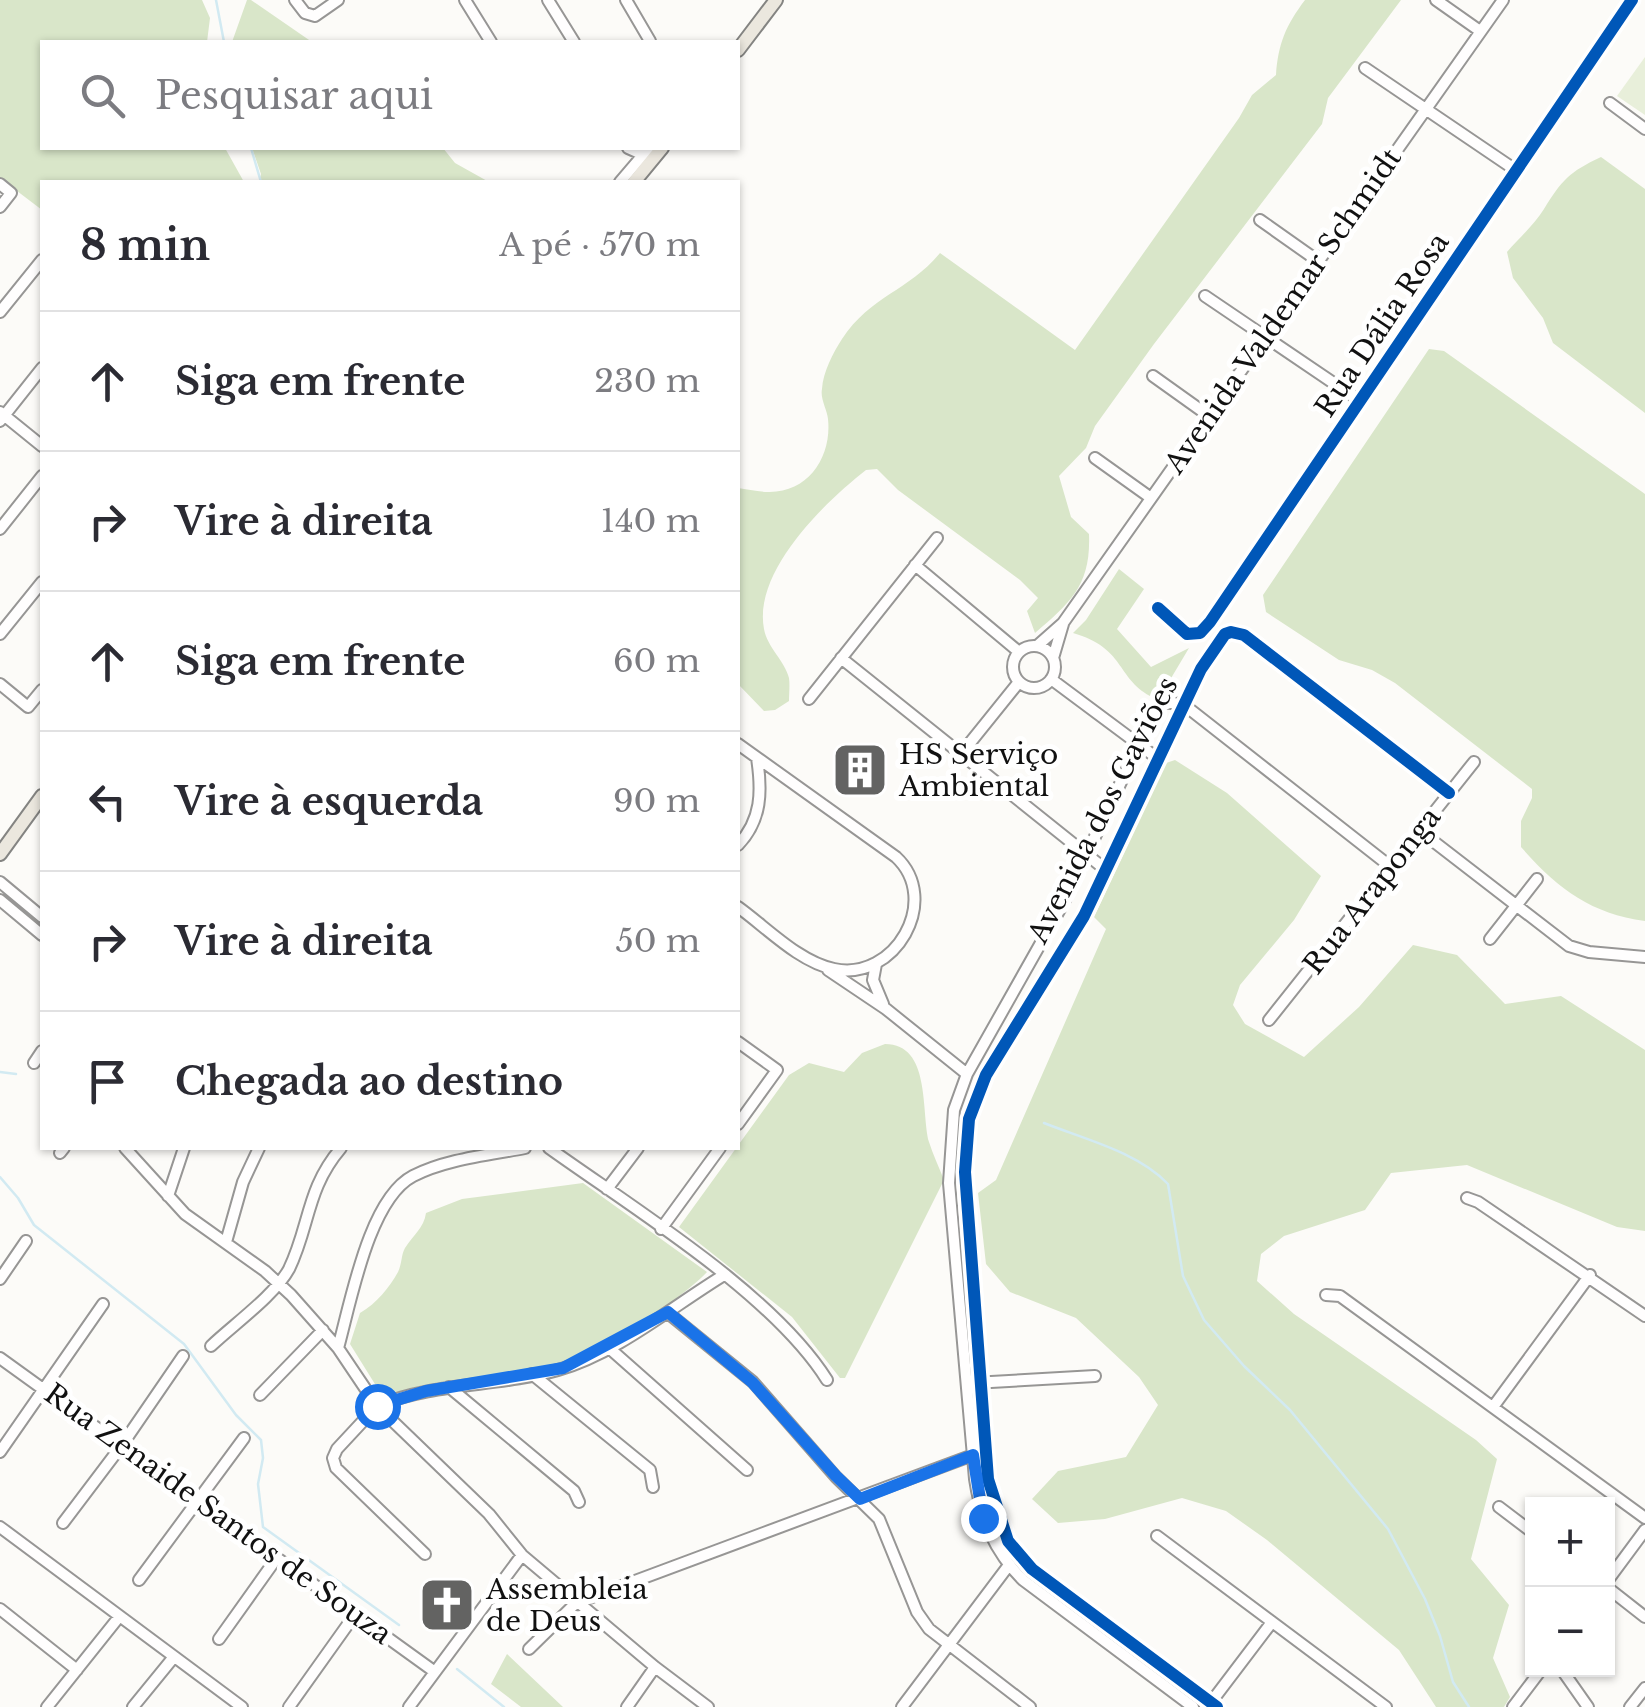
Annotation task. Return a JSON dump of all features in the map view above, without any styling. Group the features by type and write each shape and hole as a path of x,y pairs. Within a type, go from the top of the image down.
{"main road":[{"path":"740,47 776,0"},
{"path":"636,180 660,150"},
{"path":"0,854 40,799"}],"street":[{"path":"296,0 310,16 320,14 338,0"},
{"path":"465,0 489,40"},
{"path":"548,0 573,40"},
{"path":"626,0 648,40"},
{"path":"1436,0 1480,31"},
{"name":"Avenida Valdemar Schmidt","path":"1063,623 1502,0"},
{"name":"Rua Dália Rosa","path":"1158,608 1187,634 1200,633 1206,627 1632,0"},
{"path":"1366,68 1517,171"},
{"path":"1610,104 1645,128"},
{"path":"622,180 646,150"},
{"path":"0,184 11,193 0,207"},
{"path":"1260,220 1318,261"},
{"path":"0,312 40,262"},
{"path":"1205,296 1360,402"},
{"path":"40,370 1,416 40,445"},
{"path":"1153,376 1210,416"},
{"path":"1094,458 1152,498"},
{"path":"0,528 40,478"},
{"path":"809,699 937,538"},
{"path":"916,565 1019,652"},
{"path":"0,634 40,584"},
{"path":"1019,652 1038,646 1063,623"},
{"path":"1019,652 1013,671 1019,682 1040,688 1051,679 1063,623"},
{"name":"Avenida dos Gaviões","path":"973,1383 965,1180 966,1133 979,1089 1084,916 1182,704 1225,634 1244,635 1449,794"},
{"path":"1038,646 1053,658"},
{"path":"841,658 1106,870"},
{"path":"1051,679 1158,758"},
{"path":"961,754 1019,682"},
{"path":"0,684 28,707 40,692"},
{"name":"Avenida dos Gaviões","path":"973,1383 949,1183 950,1132 967,1074 1064,902 1160,702 1182,704"},
{"path":"1182,704 1391,867"},
{"path":"740,745 883,846 909,872 914,894 912,918 901,942 876,964 854,970 820,965"},
{"path":"740,843 757,815 757,758"},
{"name":"Rua Araponga","path":"1269,1020 1474,762"},
{"path":"1420,831 1560,940 1578,950 1645,956"},
{"path":"1490,939 1537,879"},
{"path":"0,882 40,915"},
{"path":"0,900 40,933"},
{"path":"740,907 886,1009 967,1074"},
{"path":"876,964 874,980 886,1009"},
{"path":"1015,988 1024,987 1031,999"},
{"path":"740,1043 777,1070 740,1121"},
{"path":"34,1063 40,1054"},
{"path":"950,1132 957,1136 966,1133"},
{"path":"126,1150 185,1214 279,1282 338,1348 377,1406 497,1525 522,1556 708,1707"},
{"path":"168,1196 183,1150"},
{"path":"226,1242 257,1150"},
{"path":"212,1346 289,1268 314,1190 339,1150"},
{"path":"338,1348 376,1220 395,1190 410,1177 437,1167 516,1150"},
{"path":"554,1150 724,1275 808,1350 827,1380"},
{"path":"607,1190 637,1150"},
{"path":"661,1228 719,1150"},
{"path":"1467,1198 1645,1316"},
{"path":"0,1279 26,1240"},
{"path":"425,1554 336,1468 333,1458 338,1449 377,1406 406,1395 563,1368 608,1347 724,1275"},
{"path":"1492,1407 1590,1276"},
{"path":"1326,1295 1340,1296 1645,1518"},
{"path":"0,1452 103,1304"},
{"path":"668,1312 752,1382 879,1519 922,1621 1030,1707"},
{"path":"260,1394 323,1330"},
{"path":"608,1347 747,1470"},
{"path":"63,1522 184,1356"},
{"name":"Rua Zenaide Santos de Souza","path":"0,1358 435,1672"},
{"path":"532,1374 650,1470 653,1486"},
{"path":"973,1383 1094,1376"},
{"path":"973,1383 973,1455 983,1518 996,1546 1023,1580 1194,1707"},
{"path":"973,1383 988,1479 1002,1529 1014,1552 1212,1705 1272,1622"},
{"path":"449,1387 574,1491 578,1502"},
{"path":"140,1580 244,1438"},
{"path":"529,1649 576,1603 973,1455"},
{"path":"1499,1507 1525,1527"},
{"path":"0,1527 173,1658 224,1702 242,1707"},
{"path":"1615,1571 1645,1530"},
{"path":"1157,1536 1386,1707"},
{"path":"409,1707 522,1556"},
{"path":"218,1639 276,1559"},
{"path":"902,1707 1009,1565"},
{"path":"1615,1593 1645,1616"},
{"path":"0,1609 77,1670"},
{"path":"289,1707 356,1613"},
{"path":"47,1707 120,1617"},
{"path":"134,1707 173,1658"},
{"path":"627,1707 655,1667"},
{"path":"1513,1707 1536,1677"},
{"path":"1567,1677 1588,1707"},
{"path":"1630,1707 1645,1688"}],"green space":[{"path":"0,0 202,0 210,18 207,40 40,40 40,150 226,150 243,180 40,180 40,208 0,178"},
{"path":"247,0 251,0 309,40 233,40"},
{"path":"1305,0 1401,0 1328,98 1322,124 1154,344 1095,426 1086,448 1059,476 1071,517 1089,534 1082,580 1068,602 1035,633 1027,611 1038,598 1020,580 898,490 877,469 866,470 813,519 770,584 764,629 787,672 789,701 775,710 764,711 740,686 740,488 783,491 815,470 828,433 823,383 829,363 853,324 940,253 1075,350 1252,95 1276,75 1284,35"},
{"path":"1645,57 1645,115 1617,96"},
{"path":"253,150 445,150 455,163 485,180 260,180"},
{"path":"1601,157 1645,189 1645,413 1553,343 1543,318 1513,278 1507,252 1567,178"},
{"path":"1429,349 1444,351 1645,494 1645,921 1608,912 1576,897 1521,847 1521,821 1532,789 1395,683 1372,670 1339,660 1266,612 1263,595"},
{"path":"1119,569 1144,589 1117,629 1151,667 1189,648 1164,690 1150,696 1102,646 1073,633"},
{"path":"1175,760 1227,793 1321,876 1294,920 1240,985 1233,1005 1245,1024 1304,1057 1359,1007 1413,945 1457,955 1505,1004 1561,996 1645,1050 1645,1231 1617,1227 1467,1165 1391,1173 1365,1210 1284,1236 1261,1254 1257,1281 1294,1314 1476,1440 1497,1459 1471,1559 1509,1605 1493,1658 1510,1697 1504,1707 1436,1707 1399,1650 1267,1540 1226,1511 1182,1498 1105,1519 1058,1523 1032,1499 1058,1471 1126,1457 1158,1405 1139,1377 1076,1318 1010,1292 986,1264 978,1193 996,1180 1106,929 1094,917 1166,763"},
{"path":"885,1044 900,1047 910,1055 921,1081 929,1142 944,1180 845,1378 840,1378 792,1317 679,1227 735,1150 740,1150 740,1143 789,1075 809,1063 844,1072 862,1053"},
{"path":"583,1183 707,1272 633,1328 589,1352 550,1366 424,1385 383,1397 350,1344 360,1313 391,1284 405,1248 426,1213 462,1199"},
{"path":"507,1654 563,1707 521,1707 491,1684"}],"waterway":[{"path":"216,0 224,40"},
{"path":"252,150 260,180"},
{"path":"0,1072 16,1074"},
{"path":"1044,1123 1126,1155 1168,1184 1183,1276 1204,1320 1290,1410 1388,1529 1425,1599 1453,1682 1469,1707"},
{"path":"0,1177 34,1225 184,1344 236,1415 261,1440 263,1458 258,1484 263,1527 399,1625"},
{"path":"457,1669 504,1707"}],"cycle path":[{"path":"1158,608 1187,634 1200,633 1210,622 1632,0"},
{"path":"1217,1707 1032,1569 1008,1541 988,1479 965,1172 969,1119 986,1075 1084,916 1201,669 1225,634 1244,635 1449,793"}],"place":[{"name":"HS Serviço Ambiental","path":"860,770"},
{"name":"Assembleia de Deus","path":"447,1605"}],"route":[{"path":"377,1406 426,1391 551,1372 586,1359 668,1312 752,1382 860,1499 973,1455 983,1518"}]}
